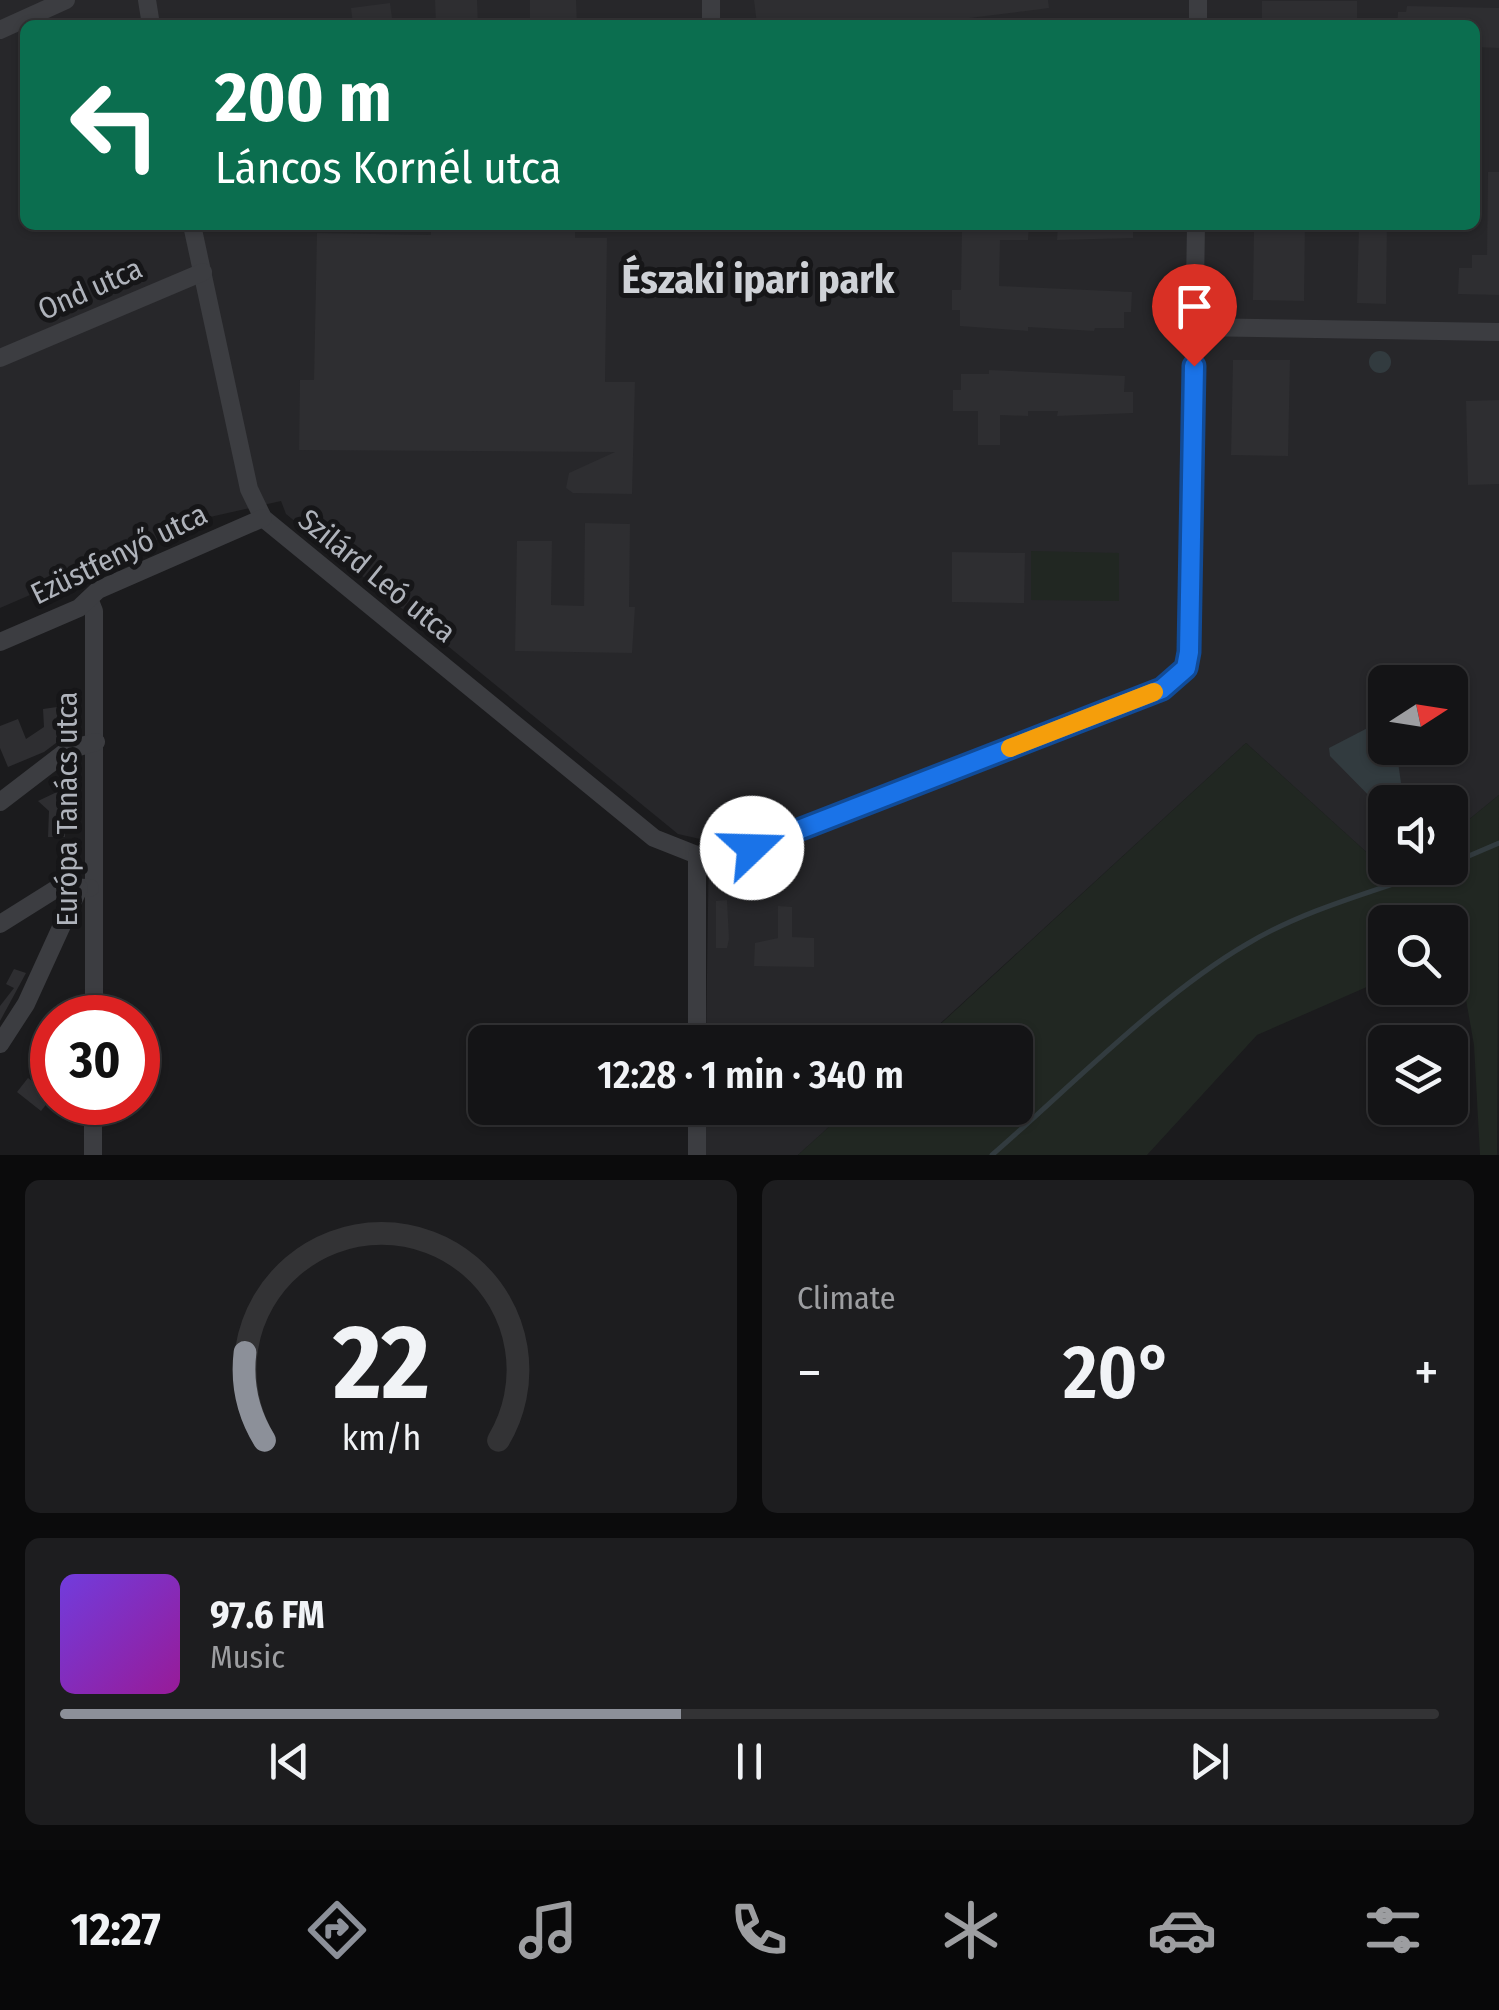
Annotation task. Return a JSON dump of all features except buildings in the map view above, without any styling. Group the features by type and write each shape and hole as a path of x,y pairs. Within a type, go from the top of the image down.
{"street":[{"path":"22,20 66,0"},
{"name":"Szilárd Leó utca","path":"193,230 249,490 263,518 654,838 697,856"},
{"path":"697,1025 697,856 752,848 1162,689 1178,678 1189,652 1196,230"},
{"name":"Ond utca","path":"0,358 202,272"},
{"path":"1195,327 1499,332"},
{"name":"Ezüstfenyő utca","path":"0,642 90,600 98,590 263,518"},
{"name":"Európa Tanács utca","path":"90,600 94,611 96,742 87,888 93,995"},
{"path":"0,802 68,750 96,742"},
{"path":"0,924 59,887 87,888 26,1004 0,1044"},
{"path":"93,1155 94,1125"},
{"path":"681,1155 692,1125"},
{"path":"696,1155 697,1125"}],"shaded area":[{"path":"0,0 1499,0 1499,795 1468,820 1468,785 1368,785 1368,854 1246,743 939,1025 706,1025 709,841 678,834 286,514 281,501 210,517 0,608"},
{"path":"1380,351 1388,354 1388,370 1380,373 1372,370 1369,362 1372,354"},
{"path":"1031,551 1119,553 1119,601 1031,600"},
{"path":"1368,728 1368,765 1398,765 1401,785 1368,785 1368,795 1330,756 1329,748"},
{"path":"1246,743 1368,854 1368,885 1468,885 1468,820 1499,795 1497,1155 1480,1155 1474,1045 1467,1005 1468,905 1368,905 1368,986 1257,1035 1147,1155 798,1155 831,1125 1033,1125 1033,1025 939,1025"},
{"path":"705,1125 831,1125 798,1155 704,1155"}],"waterway":[{"path":"1468,856 1499,843"},
{"path":"992,1155 1116,1043 1215,964 1293,921 1389,885"}],"slow traffic":[{"path":"1010,748 1154,692"}],"district":[{"name":"Északi ipari park","path":"758,280"}],"route":[{"path":"752,848 1162,689 1178,678 1186,668 1189,652 1194,366"}]}
